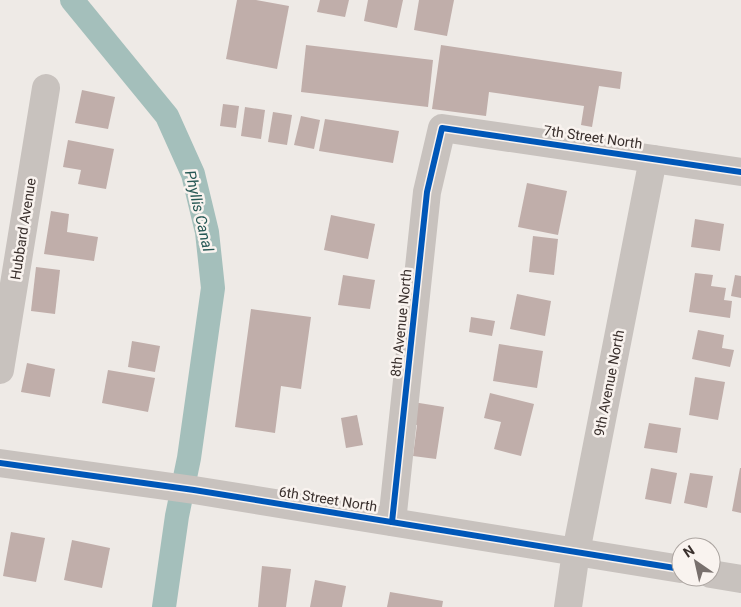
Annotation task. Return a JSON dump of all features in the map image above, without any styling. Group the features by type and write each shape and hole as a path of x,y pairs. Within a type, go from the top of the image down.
{"street":[{"name":"Hubbard Avenue","path":"0,370 46,88"},
{"name":"7th Street North","path":"442,128 741,172"},
{"name":"8th Avenue North","path":"392,522 427,192 442,128"},
{"name":"9th Avenue North","path":"568,607 576,552 653,159"},
{"name":"6th Street North","path":"0,463 194,490 671,567"},
{"path":"721,576 741,579"}],"building":[{"path":"237,0 256,0 289,6 277,69 226,59"},
{"path":"320,0 349,0 345,17 317,12"},
{"path":"368,0 403,0 397,28 364,21"},
{"path":"419,0 454,0 447,36 414,30"},
{"path":"306,45 433,60 428,107 301,92"},
{"path":"441,45 622,72 620,89 599,86 592,127 581,125 584,106 489,92 486,116 432,109"},
{"path":"82,90 115,97 108,129 75,123"},
{"path":"223,104 239,106 236,128 220,126"},
{"path":"245,107 265,110 261,139 241,136"},
{"path":"273,112 292,115 287,145 268,142"},
{"path":"301,116 320,120 314,149 294,145"},
{"path":"325,119 399,131 393,163 319,151"},
{"path":"68,140 114,149 106,189 78,184 81,170 63,167"},
{"path":"527,183 567,191 558,235 518,227"},
{"path":"51,211 69,214 67,232 98,237 94,261 44,254"},
{"path":"331,215 375,224 368,259 324,250"},
{"path":"695,219 724,224 720,251 691,247"},
{"path":"533,236 558,239 554,275 529,272"},
{"path":"36,267 60,270 55,314 31,311"},
{"path":"695,273 713,275 711,286 726,288 724,300 732,301 730,318 689,312"},
{"path":"343,275 375,280 370,309 338,305"},
{"path":"735,275 741,276 741,298 731,296"},
{"path":"517,294 551,301 545,336 510,329"},
{"path":"251,309 311,317 301,389 281,386 275,433 235,427"},
{"path":"471,317 495,321 492,336 469,332"},
{"path":"698,330 724,335 722,348 734,350 730,367 692,359"},
{"path":"132,341 160,346 155,372 128,367"},
{"path":"499,344 543,351 537,388 493,381"},
{"path":"27,363 55,369 50,397 21,392"},
{"path":"108,370 155,378 148,412 102,403"},
{"path":"695,377 725,382 718,420 689,415"},
{"path":"490,393 534,404 521,456 494,449 501,422 484,418"},
{"path":"413,402 444,407 436,459 413,456 417,425 410,424"},
{"path":"357,415 363,445 346,448 341,418"},
{"path":"649,423 681,428 677,453 644,448"},
{"path":"651,468 677,473 671,504 645,499"},
{"path":"741,468 741,513 732,511"},
{"path":"690,473 713,476 707,508 684,503"},
{"path":"11,532 45,538 36,582 3,576"},
{"path":"72,540 110,548 102,588 64,580"},
{"path":"262,566 291,569 286,607 258,607"},
{"path":"315,580 346,586 342,607 310,607"},
{"path":"390,592 443,601 442,607 387,607"}],"waterway":[{"name":"Phyllis Canal","path":"72,0 167,116 193,174 207,232 213,288 189,458 177,516 164,607"}],"cycle path":[{"path":"392,522 427,192 442,128 741,172"},
{"path":"0,463 194,490 671,567"}]}
